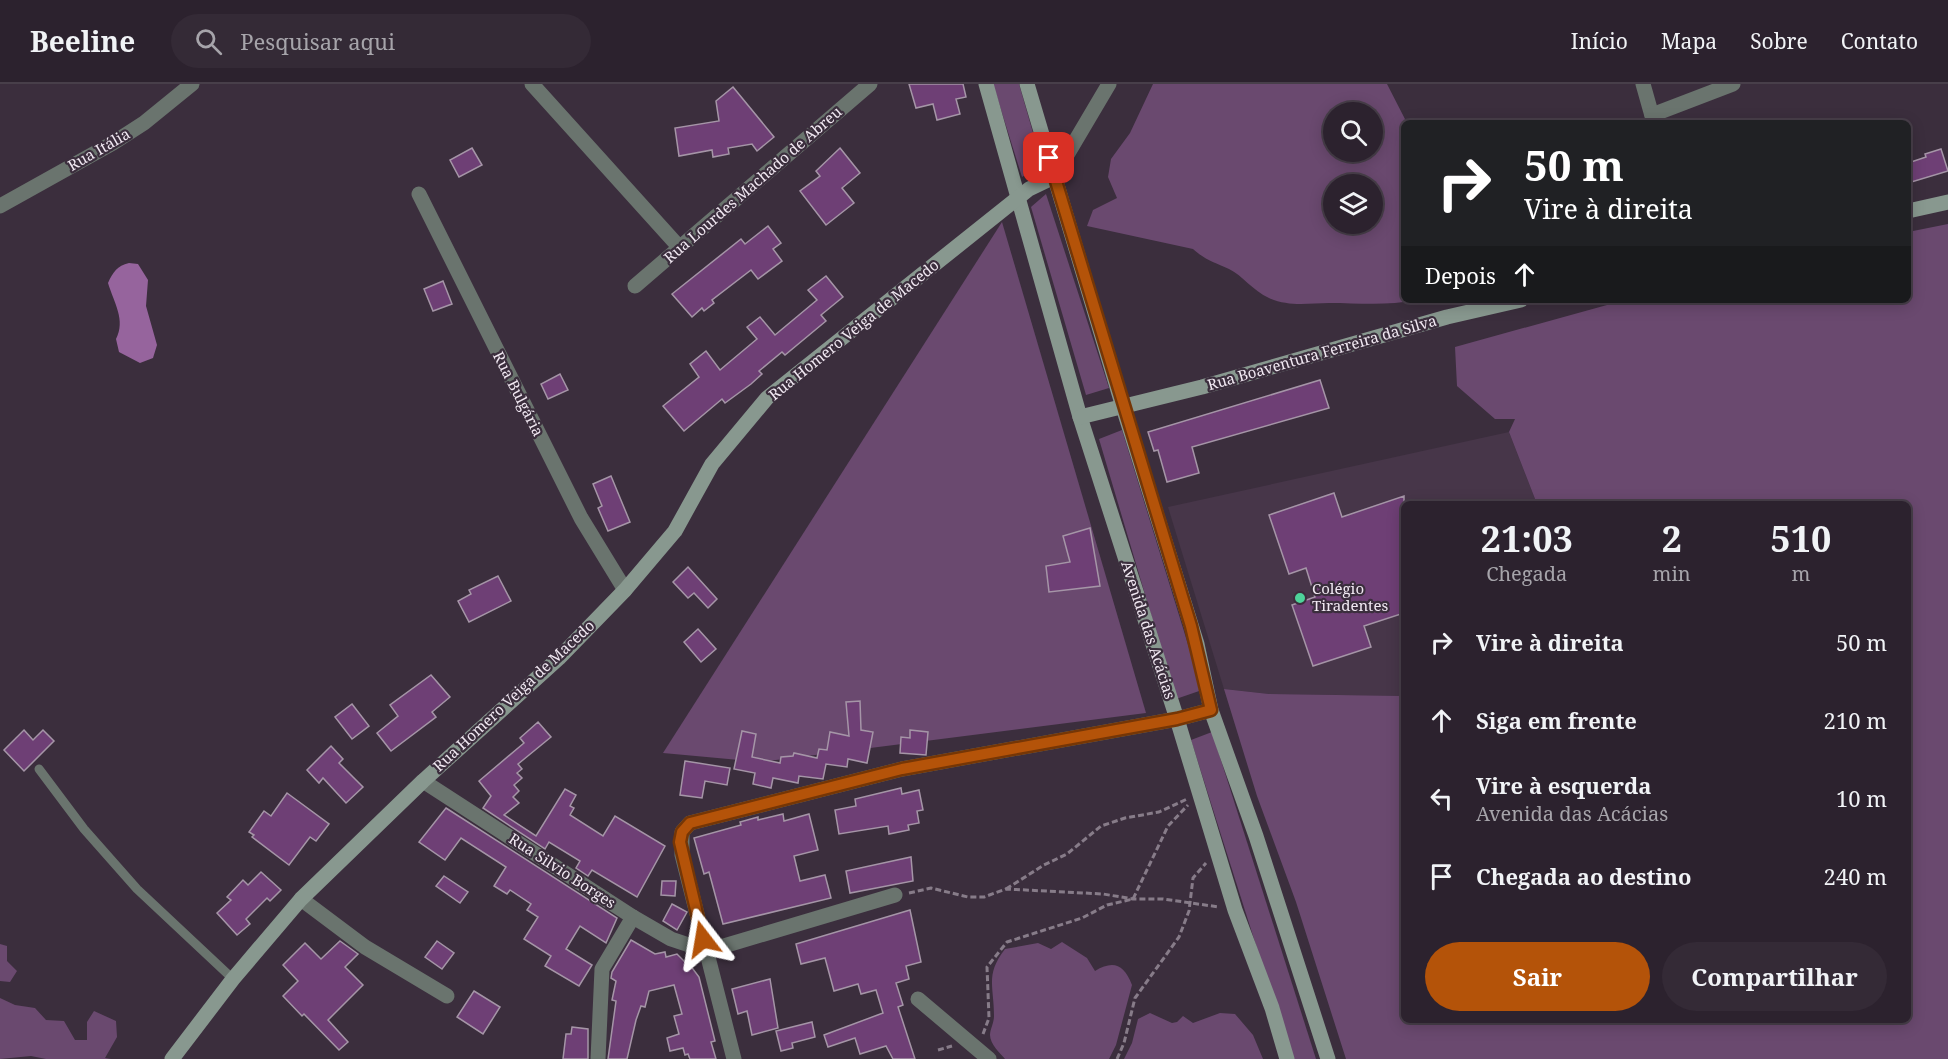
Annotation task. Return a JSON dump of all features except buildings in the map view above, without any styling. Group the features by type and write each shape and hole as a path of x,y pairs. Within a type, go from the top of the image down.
{"street":[{"name":"Rua Itália","path":"0,206 113,143 144,123 192,84"},
{"path":"532,84 680,248"},
{"name":"Rua Lourdes Machado de Abreu","path":"635,286 870,84"},
{"name":"Avenida das Acácias","path":"986,84 1024,193 1080,417 1218,848 1235,910 1272,1008 1287,1059"},
{"path":"1027,84 1123,407 1197,644 1211,710 1256,836 1328,1059"},
{"path":"1054,177 1109,84"},
{"path":"1643,84 1653,119 1733,84"},
{"name":"Rua Homero Veiga de Macedo","path":"172,1059 233,979 301,899 423,781 559,658 626,590 675,531 712,464 767,398 1024,193 1054,177"},
{"name":"Rua Bulgária","path":"419,194 580,518 626,590"},
{"path":"1911,210 1948,202"},
{"name":"Rua Boaventura Ferreira da Silva","path":"1123,407 1447,317 1508,303"},
{"path":"1080,417 1123,407"},
{"path":"734,1059 680,842 682,832 690,823 902,769 1177,719 1211,710"},
{"name":"Rua Silvio Borges","path":"423,781 633,918 670,939 707,951"},
{"path":"707,951 895,895"},
{"path":"301,899 365,947 447,996"},
{"path":"598,1059 602,969 633,918"},
{"path":"918,999 989,1059"}],"lane":[{"path":"39,769 84,829 137,889 233,979"}],"path":[{"path":"895,895 931,888 968,897 984,897 1006,889 1044,865 1067,855 1101,826 1125,818 1159,812 1200,793"},
{"path":"1133,899 1168,825 1200,793"},
{"path":"1117,1059 1124,1042 1135,998 1179,937 1193,878 1218,848"},
{"path":"1006,889 1103,894 1133,899 1189,902 1235,910"},
{"path":"938,1050 983,1035 989,1018 987,967 1007,942 1082,918 1107,905 1133,899"}],"shaded area":[{"path":"993,84 1019,84 1042,164 1022,177"},
{"path":"1153,84 1387,84 1405,120 1401,120 1401,302 1284,303 1263,295 1234,272 1193,249 1087,226 1093,210 1117,198 1108,177 1111,159 1130,133"},
{"path":"1046,194 1109,388 1086,395 1031,207"},
{"path":"1002,222 1146,713 761,762 663,753"},
{"path":"1948,224 1948,1059 1346,1059 1296,902 1257,796 1224,689 1269,694 1401,696 1401,1023 1911,1023 1911,501 1536,501 1509,432 1515,419 1495,419 1457,386 1455,347 1614,303 1911,303 1911,231"},
{"path":"129,263 138,264 148,280 146,306 157,345 153,358 140,363 119,352 116,339 120,325 119,318 108,283 116,270"},
{"path":"1122,430 1202,690 1176,699 1099,439"},
{"name":"Colégio Tiradentes","path":"1509,432 1536,501 1401,501 1401,696 1269,694 1224,689 1168,507"},
{"path":"1212,732 1316,1059 1292,1059 1191,740"},
{"path":"1062,942 1087,958 1095,971 1113,965 1122,968 1129,978 1132,985 1116,1045 1109,1059 1005,1059 990,1038 994,1016 992,981 995,966 1005,949 1038,943 1051,949"},
{"path":"0,944 7,946 7,961 17,971 10,982 0,981"},
{"path":"0,998 15,1005 35,1008 46,1020 64,1021 75,1040 87,1040 87,1022 94,1011 116,1021 117,1037 105,1058 111,1059 46,1059 31,1056 0,1059"},
{"path":"1150,1013 1172,1023 1177,1022 1183,1016 1193,1023 1220,1013 1235,1014 1253,1035 1263,1059 1124,1059 1132,1043 1138,1019"}],"place":[{"name":"Colégio Tiradentes","path":"1300,598"}],"route":[{"path":"703,939 680,842 682,832 690,823 902,769 1177,719 1211,710 1197,644 1049,158"}]}
